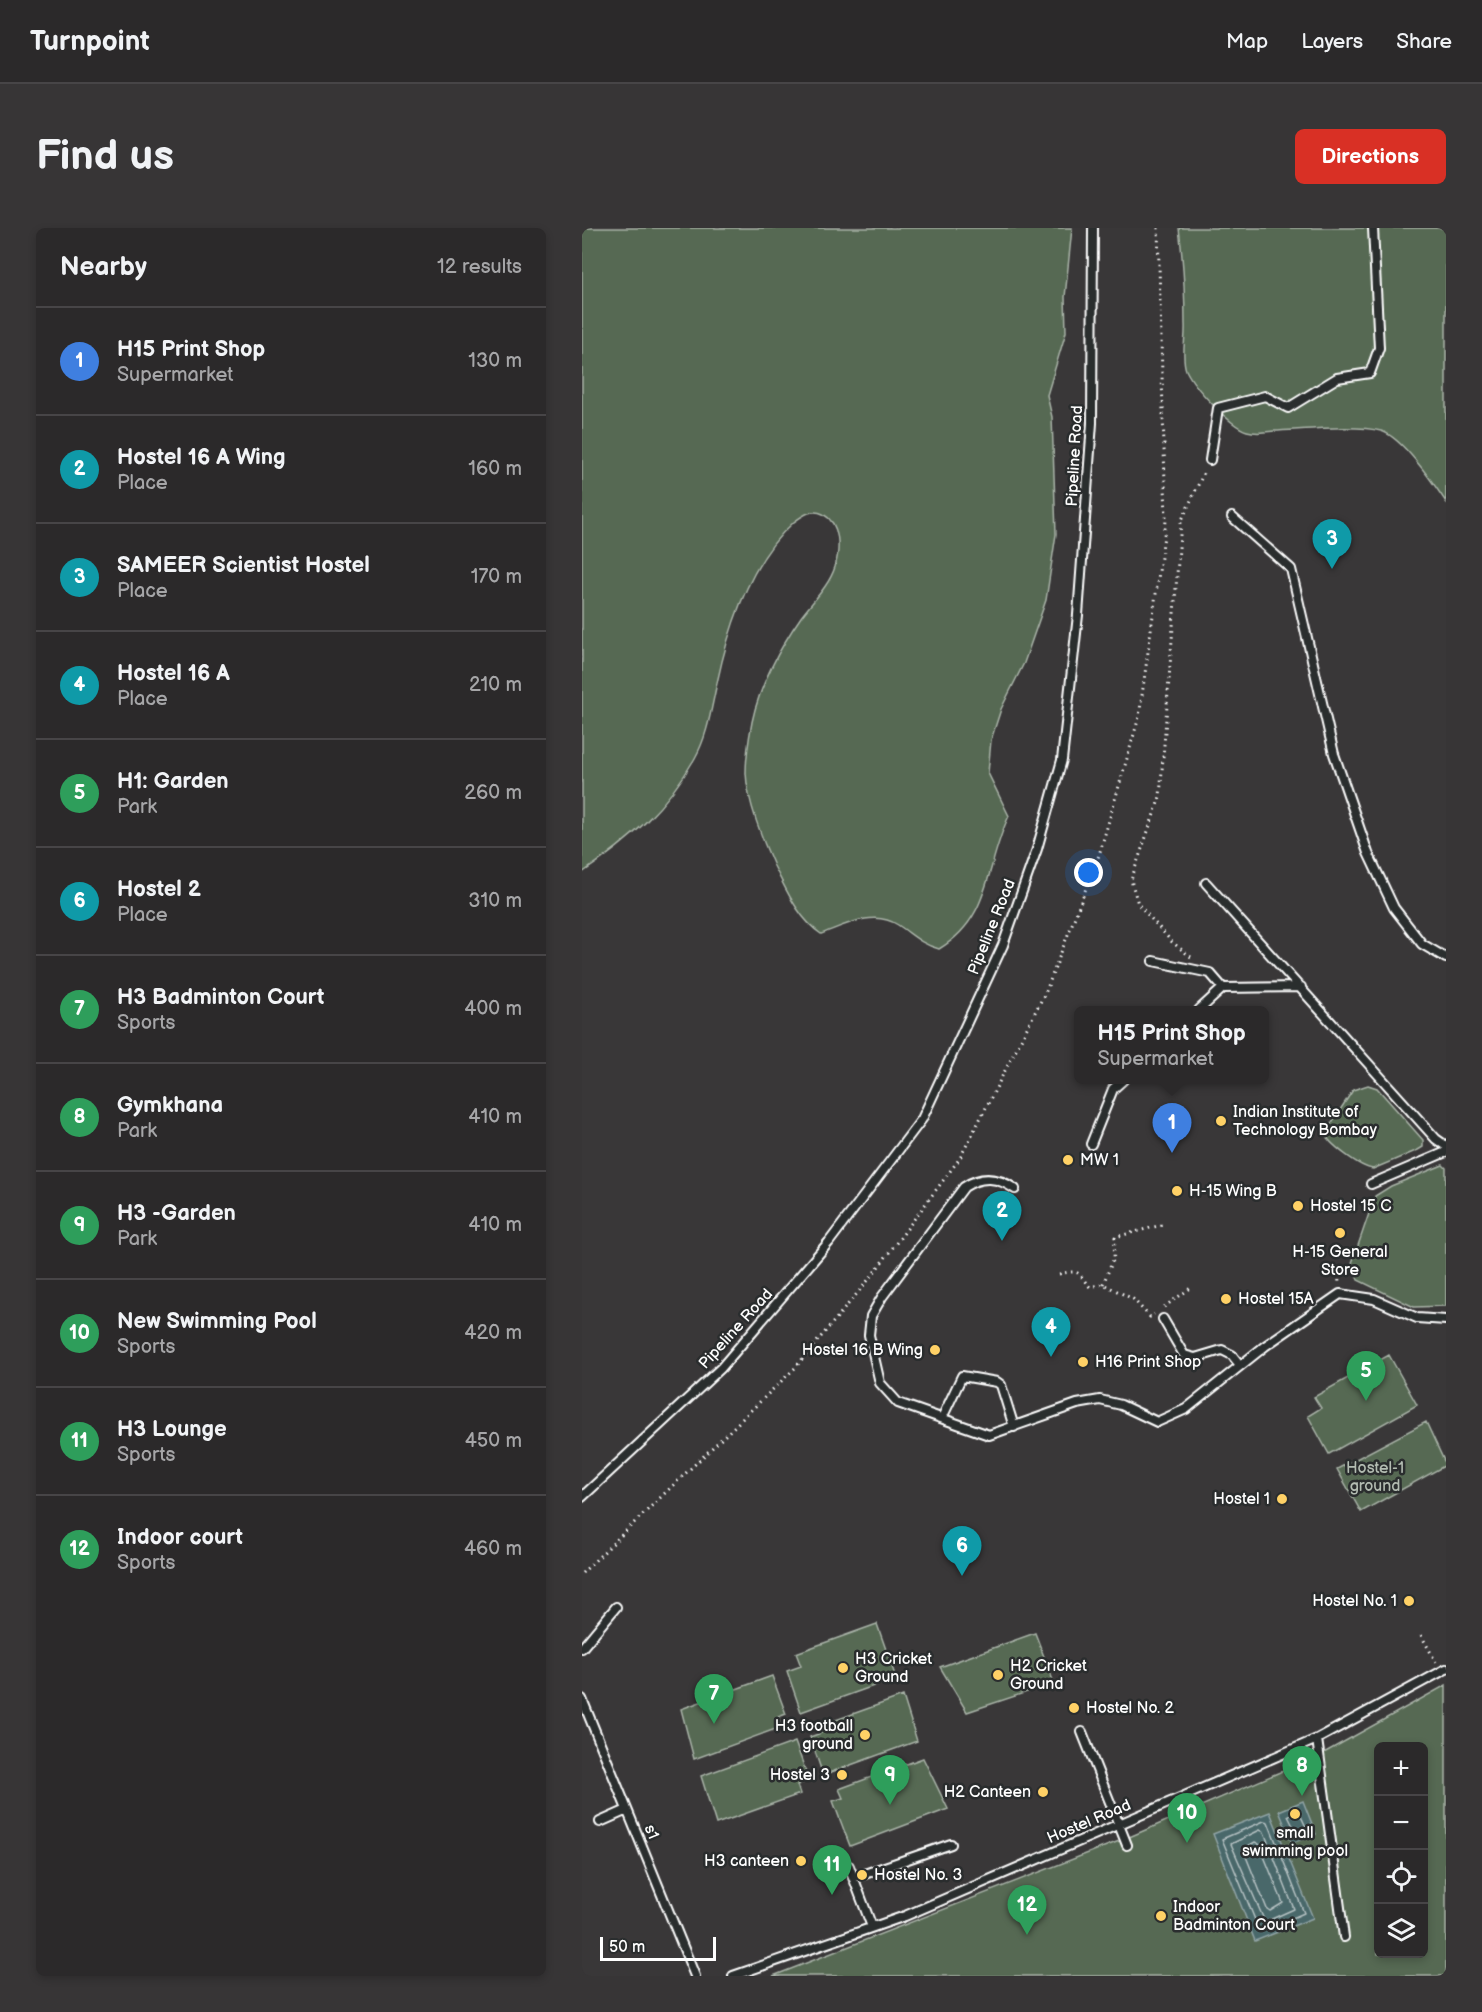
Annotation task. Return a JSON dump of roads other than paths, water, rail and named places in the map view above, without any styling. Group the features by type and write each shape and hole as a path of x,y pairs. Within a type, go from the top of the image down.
{"lane":[{"name":"Pipeline Road","path":"582,1497 721,1368 829,1242 922,1119 1003,945 1037,849 1062,760 1078,615 1092,423 1093,228"},
{"path":"1210,460 1218,408 1265,396 1288,408 1337,378 1370,372 1379,348 1373,228"},
{"path":"1232,517 1291,569 1334,754 1368,853 1394,908 1422,944 1446,958"},
{"path":"1206,883 1436,1139 1446,1146"},
{"path":"1153,961 1210,973 1223,988"},
{"path":"1204,1006 1223,988 1301,987"},
{"path":"1091,1144 1113,1089 1119,1084"},
{"path":"1371,1184 1446,1152"},
{"path":"1015,1189 1001,1179 976,1179 964,1187 882,1297 871,1316 869,1335 880,1383 898,1403 989,1435 1077,1404 1100,1400 1120,1405 1157,1422 1186,1409 1240,1365 1340,1294 1374,1299 1417,1318 1446,1320"},
{"path":"1163,1319 1184,1355 1195,1358 1222,1350 1232,1354 1240,1365"},
{"path":"942,1418 962,1376 997,1382 1001,1385 1014,1426"},
{"path":"582,1648 616,1607"},
{"name":"Hostel Road","path":"732,1976 905,1916 1317,1739 1444,1671"},
{"name":"s1","path":"582,1699 695,1976"},
{"path":"1082,1732 1117,1825 1127,1845"},
{"path":"1317,1739 1344,1937"},
{"path":"600,1821 627,1810"},
{"path":"853,1878 951,1844"},
{"path":"849,1866 872,1927"}],"water":[{"path":"1303,1801 1316,1834 1292,1843 1279,1811"},
{"path":"1270,1812 1313,1918 1255,1941 1213,1834"}],"place":[{"name":"SAMEER Scientist Hostel","path":"1332,569"},
{"name":"Indian Institute of Technology Bombay","path":"1221,1121"},
{"name":"H15 Print Shop","path":"1172,1153"},
{"name":"MW 1","path":"1068,1160"},
{"name":"H-15 Wing B","path":"1177,1191"},
{"name":"Hostel 15 C","path":"1298,1206"},
{"name":"H-15 General Store","path":"1340,1233"},
{"name":"Hostel 16 A Wing","path":"1002,1241"},
{"name":"Hostel 15A","path":"1226,1299"},
{"name":"Hostel 16 B Wing","path":"935,1350"},
{"name":"Hostel 16 A","path":"1051,1357"},
{"name":"H16 Print Shop","path":"1083,1362"},
{"name":"H1: Garden","path":"1366,1401"},
{"name":"Hostel 1","path":"1282,1499"},
{"name":"Hostel 2","path":"962,1576"},
{"name":"Hostel No. 1","path":"1409,1601"},
{"name":"H3 Cricket Ground","path":"843,1668"},
{"name":"H2 Cricket Ground","path":"998,1675"},
{"name":"Hostel No. 2","path":"1074,1708"},
{"name":"H3 Badminton Court","path":"714,1724"},
{"name":"H3 football ground","path":"865,1735"},
{"name":"Hostel 3","path":"842,1775"},
{"name":"H2 Canteen","path":"1043,1792"},
{"name":"Gymkhana","path":"1302,1796"},
{"name":"H3 -Garden","path":"890,1805"},
{"name":"small swimming pool","path":"1295,1814"},
{"name":"New Swimming Pool","path":"1187,1843"},
{"name":"H3 canteen","path":"801,1861"},
{"name":"Hostel No. 3","path":"862,1875"},
{"name":"H3 Lounge","path":"832,1895"},
{"name":"Indoor Badminton Court","path":"1161,1916"},
{"name":"Indoor court","path":"1027,1935"}],"park label":[{"name":"Hostel-1 ground","path":"1375,1477"}]}
